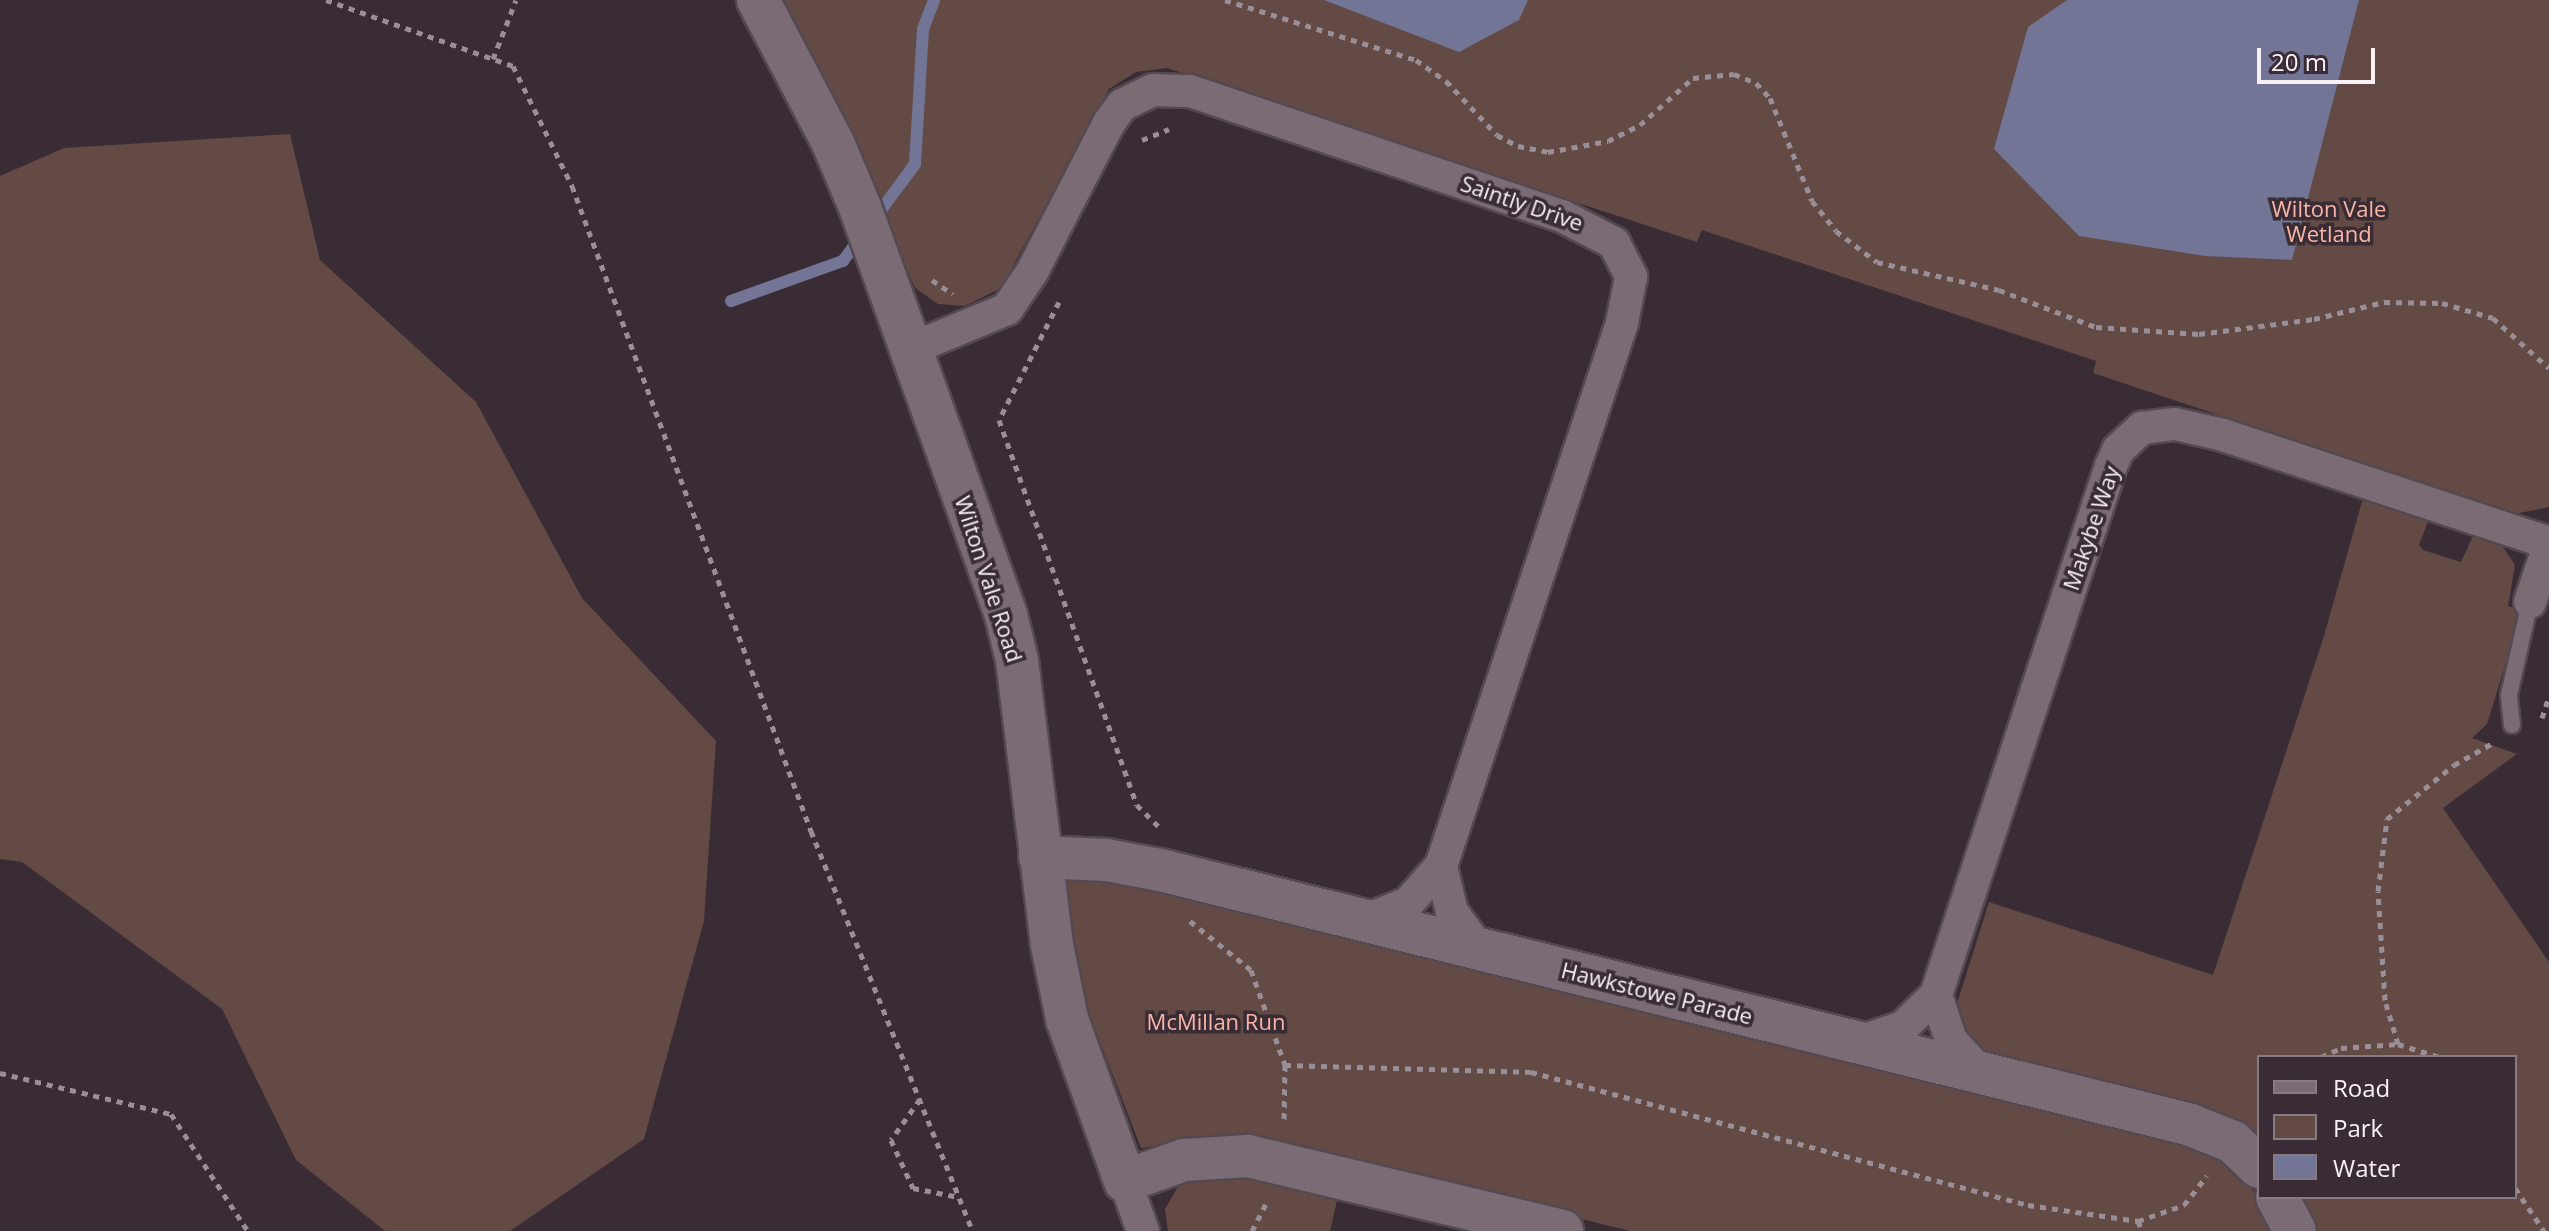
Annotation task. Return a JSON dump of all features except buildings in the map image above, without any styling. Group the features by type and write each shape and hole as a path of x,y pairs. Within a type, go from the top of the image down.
{"street":[{"name":"Wilton Vale Road","path":"758,0 833,143 897,303 1012,638 1040,857 1067,1019 1143,1231"},
{"name":"Saintly Drive","path":"913,348 1007,309 1032,272 1109,123 1122,105 1153,90 1205,96 1562,216 1614,243 1631,277 1625,310 1441,866 1408,903 1364,921"},
{"name":"Makybe Way","path":"1859,1042 1903,1027 1936,995 2111,466 2130,438 2160,424 2195,427 2549,544"},
{"path":"2530,602 2549,544"},
{"name":"Hawkstowe Parade","path":"1040,857 1106,860 1160,870 2188,1124 2257,1182"},
{"path":"1441,866 1452,912 1480,950"},
{"path":"1936,995 1951,1040 1982,1074"},
{"path":"1125,1181 1207,1156 1277,1161 1562,1231"}],"lane":[{"path":"2512,725 2509,695 2530,602"}],"path":[{"path":"326,0 513,66 572,186 811,831 973,1231"},
{"path":"493,59 516,0"},
{"path":"1225,0 1416,60 1446,81 1497,135 1518,146 1548,152 1608,141 1640,125 1693,78 1734,74 1756,83 1770,98 1812,201 1836,231 1877,262 1999,290 2096,327 2199,334 2314,319 2384,302 2442,303 2493,318 2549,368"},
{"path":"1139,141 1176,126"},
{"path":"1062,295 999,420 1137,805 1161,829 1163,899 1251,970 1285,1065 1284,1124 1277,1161"},
{"path":"2540,724 2549,696"},
{"path":"2398,1044 2385,1000 2378,891 2387,819 2478,747 2498,744"},
{"path":"2325,1055 2341,1048 2398,1044 2433,1055"},
{"path":"1285,1065 1531,1072 2028,1205 2138,1221 2184,1205 2257,1197"},
{"path":"0,1073 171,1114 248,1231"},
{"path":"920,1098 891,1140 913,1188 960,1197"},
{"path":"2517,1191 2544,1231"},
{"path":"2138,1221 2142,1231"}],"green space":[{"name":"Wilton Vale Wetland","path":"780,0 2549,0 2549,507 2514,514 2093,373 2096,361 1702,230 1697,242 1167,68 1136,72 1109,89 1001,288 965,306 938,304 915,288 851,137"},
{"path":"290,134 320,260 476,402 582,598 716,741 704,921 644,1139 510,1231 385,1231 296,1160 222,1009 22,862 0,859 0,176 64,148"},
{"path":"2363,498 2429,519 2419,545 2423,550 2461,562 2474,534 2501,544 2515,565 2508,606 2522,611 2487,724 2472,738 2517,754 2443,808 2549,962 2549,1231 2312,1231 2296,1199 2517,1199 2517,1055 2257,1055 2257,1143 1991,1059 1970,1047 1955,1010 1989,902 2213,975 2324,636"},
{"name":"McMillan Run","path":"1114,878 2174,1138 2217,1153 2251,1185 2269,1231 1630,1231 1266,1141 1182,1142 1141,1148 1087,1008 1072,946 1064,882"},
{"path":"1219,1170 1339,1192 1330,1231 1168,1231 1165,1209 1180,1183"}],"water":[{"path":"1324,0 1528,0 1519,20 1459,52"},
{"path":"2067,0 2359,0 2292,260 2205,256 2079,236 1994,149 2028,27"}],"waterway":[{"path":"873,221 915,164 923,29 934,0"},
{"path":"731,301 843,261 862,235"}]}
